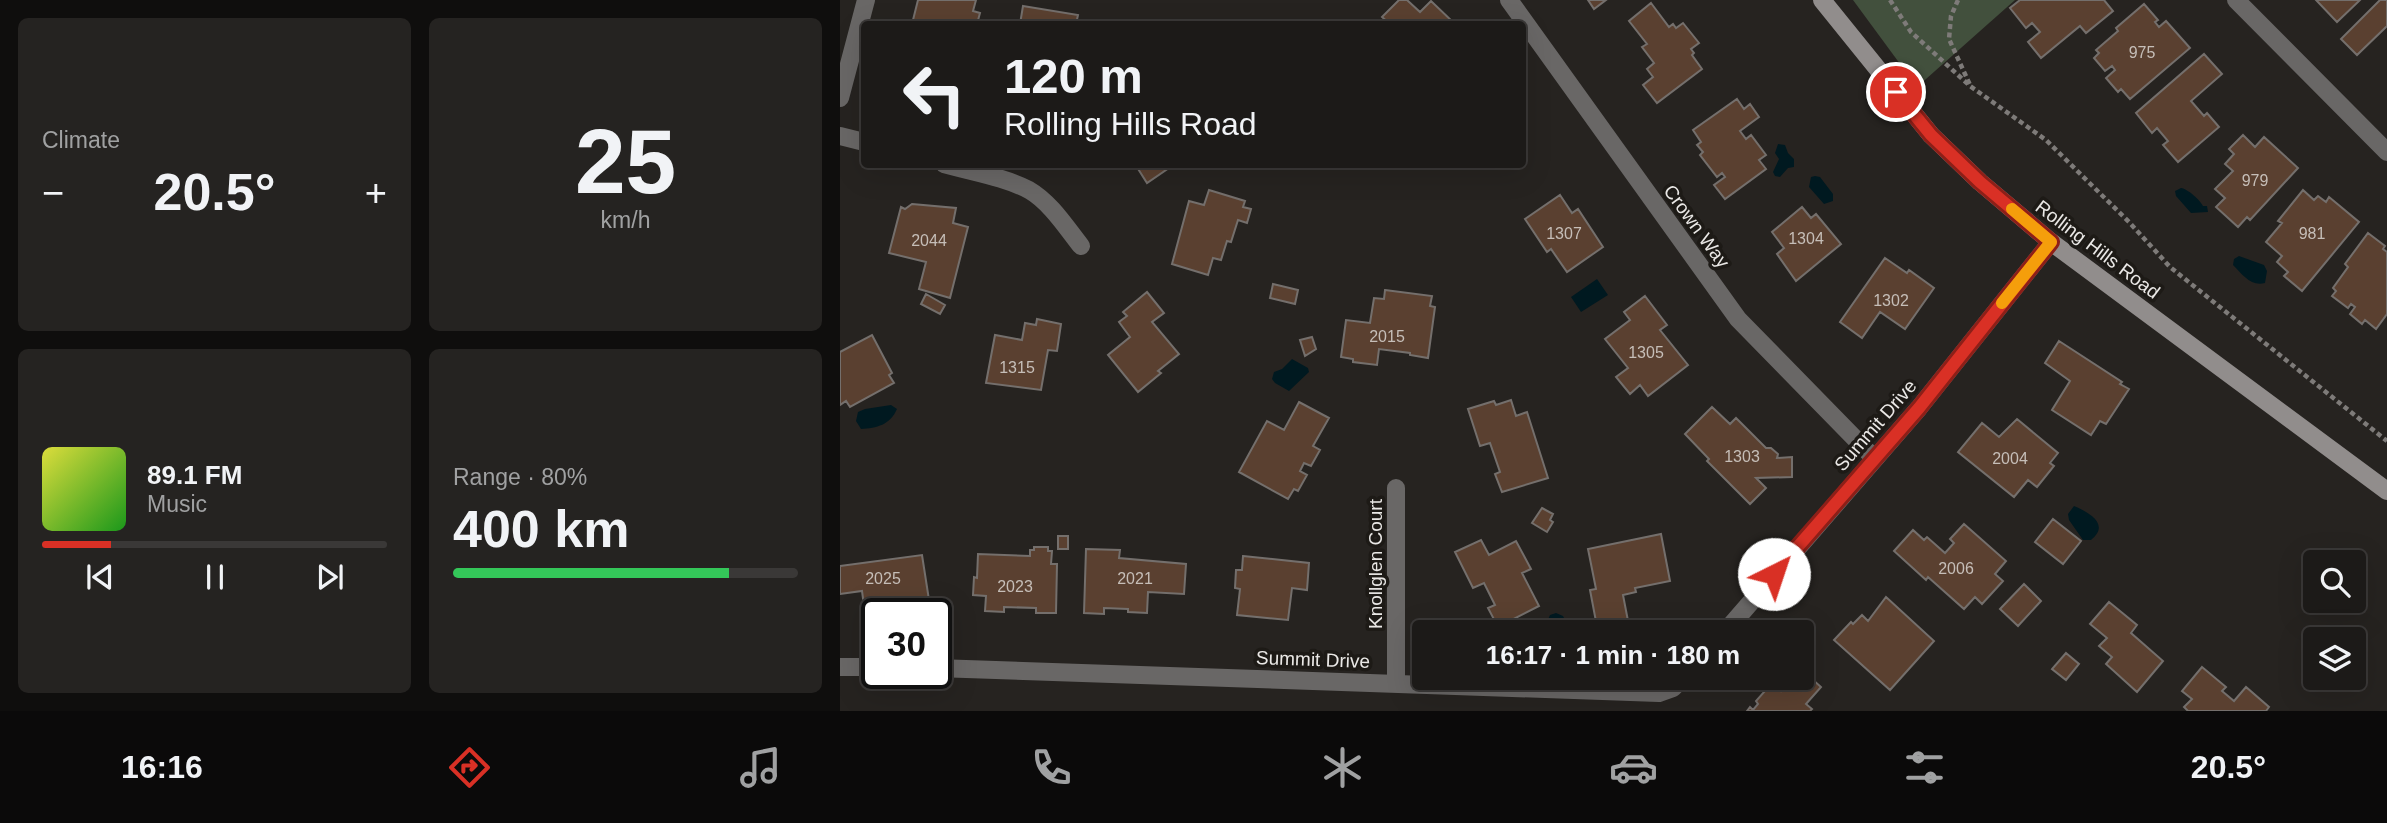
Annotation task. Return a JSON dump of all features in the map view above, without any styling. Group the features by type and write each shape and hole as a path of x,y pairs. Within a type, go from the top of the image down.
{"street":[{"path":"840,98 866,0"},
{"name":"Crown Way","path":"1509,0 1524,21"},
{"name":"Rolling Hills Road","path":"1822,0 1931,135 1980,182 2051,242 2387,491"},
{"path":"2236,0 2387,152"},
{"name":"Crown Way","path":"1526,24 1738,319 1874,458"},
{"path":"840,136 861,141"},
{"path":"957,168 1029,190 1047,204 1081,246"},
{"name":"Summit Drive","path":"1735,620 1919,408 2051,242"},
{"name":"Knollglen Court","path":"1396,488 1396,683"},
{"path":"840,667 861,667"},
{"name":"Summit Drive","path":"952,669 1412,684"},
{"name":"Summit Drive","path":"1601,690 1666,690"}],"path":[{"path":"1890,0 1911,32 1970,86 2046,140 2129,222 2170,267 2387,441"},
{"path":"1958,0 1951,16 1949,38 1970,86"}],"green space":[{"path":"1853,0 2015,0 1917,87"}],"water":[{"path":"1778,144 1785,145 1794,159 1794,167 1788,168 1780,177 1773,172 1779,159 1775,153"},
{"path":"1811,177 1820,177 1833,194 1833,201 1824,204 1809,187"},
{"path":"2181,188 2194,195 2203,206 2207,206 2208,212 2191,213 2176,196 2175,191"},
{"path":"2239,256 2264,265 2267,271 2265,283 2255,283 2247,279 2233,265 2234,259"},
{"path":"1597,279 1608,295 1581,312 1571,297"},
{"path":"1292,359 1308,368 1309,372 1289,391 1272,379 1274,372 1282,369"},
{"path":"891,405 897,409 891,419 882,425 861,429 856,421 858,412"},
{"path":"2074,506 2091,515 2098,524 2097,534 2091,540 2083,540 2069,520 2068,514"},
{"path":"1556,613 1565,620 1548,620 1550,615"}],"building":[{"path":"918,0 976,0 973,11 980,13 978,21 913,21"},
{"path":"1399,0 1407,0 1420,12 1431,1 1452,21 1387,21 1382,17"},
{"path":"1588,0 1606,0 1594,9"},
{"path":"2020,0 2104,0 2113,11 2086,33 2080,26 2041,58 2028,42 2040,32 2032,23 2026,28 2010,8"},
{"path":"2316,0 2360,0 2337,22"},
{"path":"2380,0 2387,0 2387,26 2357,55 2341,39"},
{"path":"1651,3 1669,27 1673,24 1676,28 1683,23 1699,43 1691,49 1702,69 1657,103 1643,85 1653,77 1647,69 1654,63 1642,47 1647,44 1629,21"},
{"path":"2144,4 2158,20 2155,22 2159,27 2166,21 2190,48 2130,99 2121,89 2118,92 2106,78 2115,70 2112,66 2105,71 2094,58 2099,53 2096,50 2118,31 2116,28"},
{"path":"1023,6 1078,15 1077,21 1020,21"},
{"path":"2204,54 2222,74 2191,101 2204,116 2207,113 2219,127 2178,162 2163,145 2168,141 2157,128 2152,133 2136,113"},
{"path":"1737,99 1744,109 1750,104 1759,117 1740,131 1746,139 1751,135 1766,155 1759,160 1766,169 1725,199 1714,185 1725,177 1722,173 1717,177 1700,155 1703,152 1697,145 1701,142 1693,130"},
{"path":"2243,135 2255,147 2264,137 2298,168 2250,220 2247,217 2238,227 2216,207 2225,198 2215,189 2233,171 2225,164 2234,154 2229,149"},
{"path":"1138,168 1169,168 1147,183"},
{"path":"1209,190 1245,201 1243,207 1251,209 1247,223 1238,220 1231,242 1227,241 1221,260 1213,258 1208,275 1172,264 1189,201 1204,205"},
{"path":"2303,190 2314,200 2318,196 2326,202 2329,197 2359,222 2302,291 2284,276 2288,272 2277,262 2282,256 2266,242 2282,223 2278,221"},
{"path":"1560,195 1572,213 1578,209 1603,247 1567,272 1551,249 1547,252 1525,219"},
{"path":"912,204 956,208 953,223 968,227 950,298 919,289 926,262 889,253 901,207 905,209"},
{"path":"1802,207 1811,218 1816,214 1841,244 1796,281 1777,254 1784,248 1772,232"},
{"path":"2368,233 2385,246 2383,249 2387,252 2387,314 2376,329 2365,320 2362,324 2350,314 2355,307 2351,304 2348,308 2332,296 2336,291 2333,288 2348,267 2345,264"},
{"path":"1885,258 1907,273 1909,270 1934,288 1905,329 1880,312 1862,338 1840,322"},
{"path":"1273,284 1298,290 1295,304 1270,298"},
{"path":"1385,290 1432,296 1430,306 1435,307 1428,358 1379,349 1377,365 1353,362 1353,359 1341,357 1346,320 1370,323 1374,298 1384,299"},
{"path":"1147,292 1164,313 1152,322 1179,354 1138,392 1108,355 1130,337 1119,322 1127,316 1123,312"},
{"path":"926,294 945,305 940,314 921,304"},
{"path":"1645,296 1667,325 1660,330 1688,365 1648,396 1640,385 1630,394 1616,377 1628,368 1605,339 1630,320 1624,312"},
{"path":"1037,319 1061,324 1057,351 1048,350 1041,390 986,383 995,335 1022,340 1025,323 1036,325"},
{"path":"872,335 892,373 889,375 894,383 850,407 846,401 840,405 840,352"},
{"path":"1312,337 1316,349 1305,356 1300,340"},
{"path":"2059,341 2129,389 2106,424 2100,421 2091,435 2052,410 2070,381 2045,363"},
{"path":"1511,400 1516,416 1527,412 1548,478 1502,492 1495,474 1500,472 1490,443 1480,446 1468,409 1494,401 1496,405"},
{"path":"1299,402 1329,418 1313,446 1320,450 1311,466 1304,463 1300,471 1307,475 1298,491 1294,489 1288,499 1239,472 1267,421 1284,430"},
{"path":"1712,407 1730,424 1736,418 1766,448 1771,448 1778,454 1777,458 1792,457 1792,477 1756,478 1766,488 1750,504 1707,461 1709,459 1685,434"},
{"path":"2017,419 2058,453 2050,463 2054,466 2037,487 2028,480 2014,497 1958,452 1982,423 1999,437"},
{"path":"1542,508 1553,514 1550,520 1553,522 1547,532 1532,523"},
{"path":"2053,519 2081,541 2063,564 2035,542"},
{"path":"1964,524 2006,561 1995,574 2003,581 1982,604 1975,597 1964,609 1894,551 1913,530 1924,540 1927,537 1945,553 1954,543 1950,539"},
{"path":"1661,534 1670,581 1635,588 1636,592 1623,595 1628,620 1596,620 1590,590 1596,589 1588,549"},
{"path":"1058,536 1068,536 1068,549 1058,549"},
{"path":"1481,540 1489,555 1516,541 1531,569 1522,573 1539,606 1512,620 1494,620 1488,608 1495,605 1484,583 1473,588 1455,552"},
{"path":"1034,547 1048,547 1048,551 1052,551 1051,564 1057,564 1056,613 1036,613 1036,608 1004,607 1004,612 985,611 986,596 973,595 978,554 1030,556 1030,550 1034,550"},
{"path":"1086,549 1120,550 1119,558 1186,564 1184,594 1148,592 1147,613 1104,608 1104,614 1084,613"},
{"path":"922,555 929,598 863,598 862,591 840,594 840,566"},
{"path":"1243,556 1309,563 1307,590 1292,588 1288,620 1237,615 1240,589 1235,588 1236,570 1242,570"},
{"path":"2024,584 2041,601 2018,626 2000,609"},
{"path":"1886,597 1934,641 1890,690 1834,640 1851,622 1853,624 1862,615 1868,621"},
{"path":"2109,602 2137,625 2131,633 2163,661 2137,692 2106,664 2112,657 2099,646 2107,638 2090,624"},
{"path":"2066,653 2079,664 2066,680 2052,669"},
{"path":"2202,667 2226,687 2222,691 2234,701 2246,687 2269,707 2266,711 2188,711 2184,707 2192,699 2182,691"},
{"path":"1814,681 1821,687 1806,704 1812,709 1810,711 1747,711 1750,707 1753,710 1758,704 1756,701 1766,690 1814,690"}],"slow traffic":[{"path":"2002,303 2051,242 2012,209"}],"route":[{"path":"1774,574 1919,408 2051,242 1980,182 1931,135 1896,92"}]}
